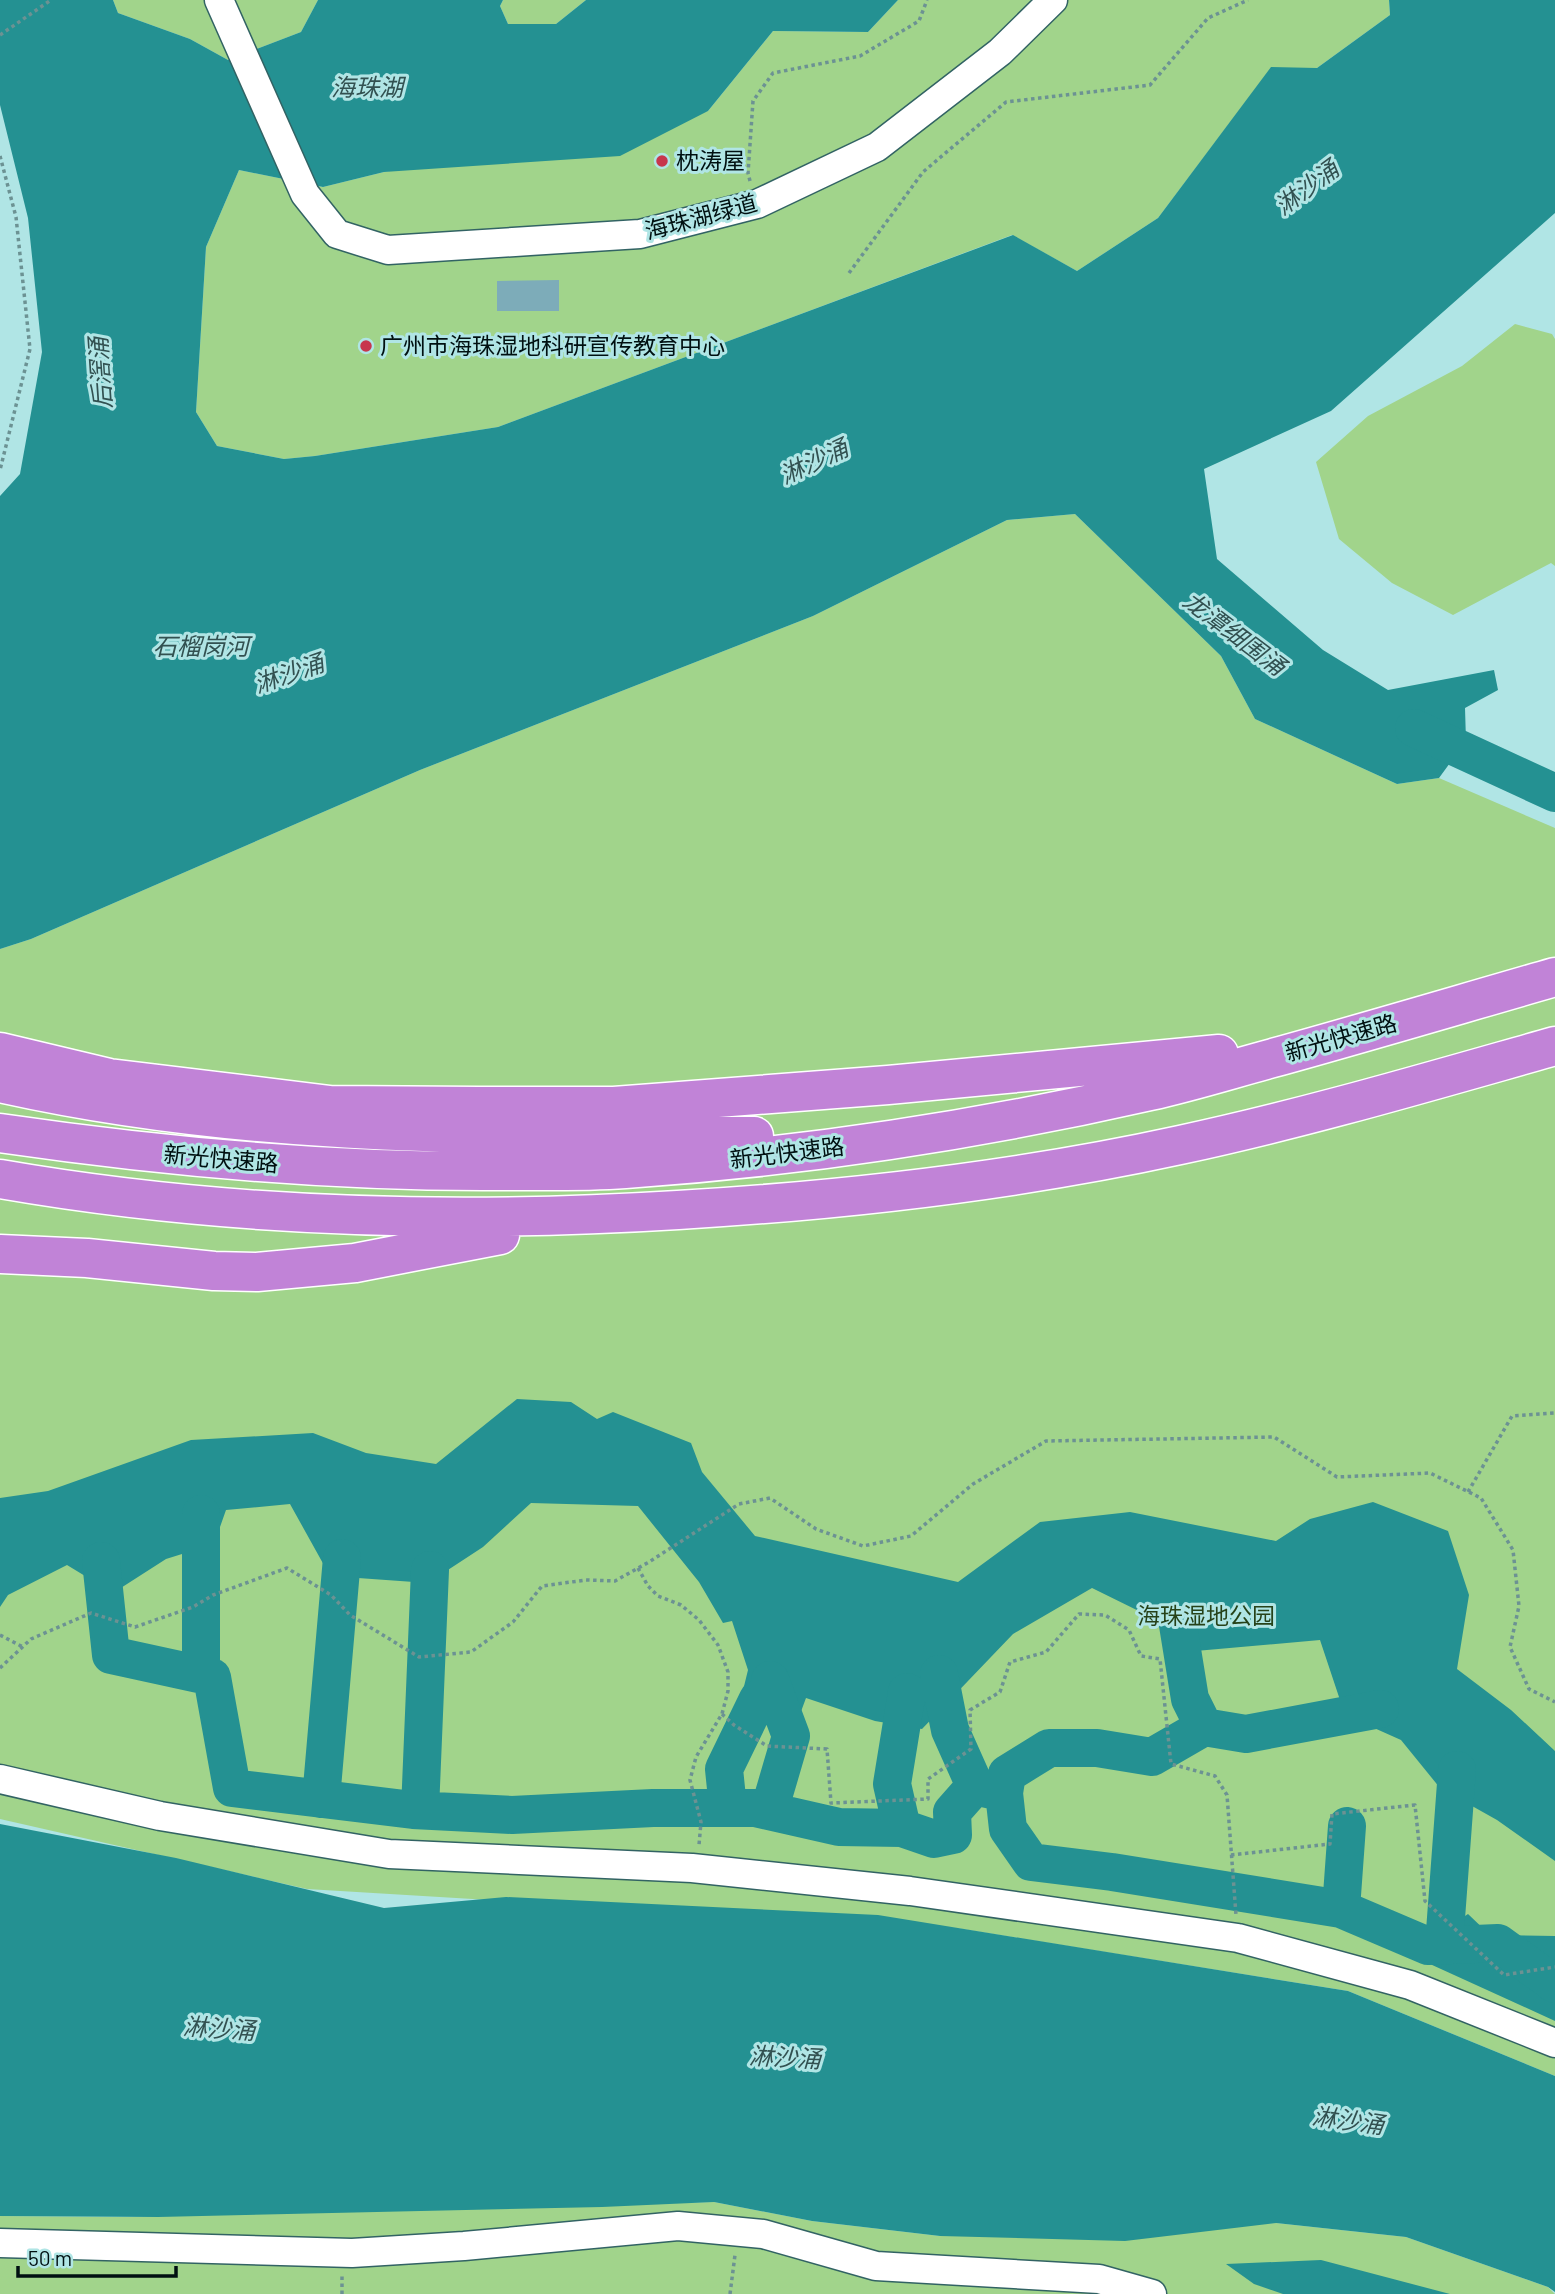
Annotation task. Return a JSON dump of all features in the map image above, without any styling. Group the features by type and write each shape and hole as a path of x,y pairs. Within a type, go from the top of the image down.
{"highway":[{"name":"新光快速路","path":"0,1133 232,1162 429,1171 621,1170 790,1153 1027,1117 1154,1090 1555,978"},
{"path":"3,1073 109,1078 330,1105 614,1106 888,1085 1315,1046"},
{"name":"新光快速路","path":"0,1179 176,1203 417,1217 492,1218 605,1214 857,1197 1087,1163 1180,1145 1290,1119 1555,1046"},
{"path":"3,1073 72,1098 176,1115 348,1130 508,1135 914,1136"},
{"path":"0,1228 282,1250 393,1242 605,1214"},
{"path":"0,1254 257,1272 355,1263 605,1214"}],"street":[{"name":"海珠湖绿道","path":"221,5 305,194 337,234 388,250 640,234 757,204 877,147 1000,52 1053,0"},
{"path":"0,1779 160,1816 389,1854 698,1869 910,1891 1238,1938 1410,1985 1555,2043"},
{"path":"0,2243 352,2253 464,2246 678,2226 763,2234 876,2266 1100,2279 1152,2294"}],"path":[{"path":"0,35 51,0"},
{"path":"757,204 748,173 753,101 772,74 860,56 919,21 927,0"},
{"path":"849,273 923,172 1006,102 1150,85 1209,18 1248,0"},
{"path":"0,156 16,217 30,349 0,471"},
{"path":"1468,1492 1512,1416 1555,1413"},
{"path":"0,1668 31,1639 91,1612 135,1627 193,1607 213,1595 287,1567 331,1595 350,1615 419,1657 471,1652 513,1622 542,1586 586,1580 615,1581 739,1504 770,1498 817,1529 863,1546 911,1536 973,1484 1046,1441 1274,1437 1337,1476 1430,1473 1481,1498 1513,1550 1519,1606 1510,1647 1529,1689 1555,1702"},
{"path":"638,1568 648,1586 658,1596 681,1605 699,1620 718,1645 728,1672 728,1691 722,1714 696,1756 690,1780 701,1822 698,1869"},
{"path":"722,1714 767,1746 827,1749 831,1803 928,1799 928,1779 971,1749 970,1710 1000,1692 1010,1662 1046,1652 1079,1614 1105,1615 1129,1630 1140,1656 1160,1659 1171,1764 1215,1776 1227,1795 1235,1898"},
{"path":"0,1635 23,1647"},
{"path":"1231,1855 1330,1844 1332,1814 1415,1805 1425,1901 1504,1975 1555,1967"},
{"path":"730,2294 738,2232"}],"green space":[{"path":"113,0 318,0 301,32 228,60 190,39 118,13"},
{"path":"503,0 586,0 556,24 508,24 500,6"},
{"path":"898,0 1389,0 1390,15 1317,68 1271,68 1158,218 1077,271 1012,235 498,427 284,459 217,446 196,412 206,247 239,170 323,187 384,172 708,111 773,31 868,32"},
{"path":"1515,324 1552,334 1555,339 1555,566 1551,563 1453,615 1392,583 1339,539 1316,462 1368,416 1462,366"},
{"name":"海珠湿地公园","path":"1075,514 1221,656 1255,719 1397,784 1439,778 1555,828 1555,2076 1348,1991 956,1928 307,1889 0,1819 0,949 31,939 420,770 813,616 1007,520"},
{"path":"714,2202 812,2221 940,2236 1276,2223 1406,2237 1548,2287 1555,2294 0,2294 0,2216 129,2217"}],"water":[{"name":"石榴岗河","path":"0,0 113,0 118,13 190,39 228,60 301,32 318,0 503,0 500,6 508,24 556,24 586,0 898,0 868,32 773,31 708,111 620,156 384,172 323,187 239,170 206,247 196,412 217,446 284,459 498,427 1013,235 1077,271 1158,218 1271,67 1317,68 1390,15 1389,0 1555,0 1555,213 1331,411 1204,469 1217,559 1323,650 1388,690 1494,670 1498,690 1465,708 1466,741 1439,778 1397,784 1255,719 1221,656 1075,514 1007,520 813,616 420,770 31,939 0,949 0,496 20,474 42,352 28,218 0,105"},
{"path":"517,1399 571,1402 597,1419 613,1412 691,1443 702,1472 755,1536 958,1582 1040,1522 1130,1512 1276,1541 1310,1519 1373,1502 1448,1531 1469,1595 1457,1669 1511,1710 1555,1751 1555,1861 1497,1820 1440,1788 1401,1740 1345,1715 1320,1640 1173,1653 1155,1619 1092,1588 1013,1634 922,1729 875,1721 806,1698 796,1725 735,1723 748,1670 732,1621 723,1623 699,1582 638,1506 531,1503 483,1547 428,1583 330,1576 290,1504 226,1510 214,1544 166,1559 113,1593 67,1565 8,1595 0,1607 0,1498 48,1491 191,1440 313,1433 366,1453 436,1464"},
{"name":"淋沙涌","path":"0,1824 176,1858 384,1908 506,1897 878,1915 1348,1991 1555,2076 1555,2292 1548,2287 1406,2237 1276,2223 1125,2241 940,2236 812,2221 714,2202 158,2217 0,2216"},
{"path":"1468,1914 1490,1935 1555,1936 1555,2021 1408,1954"},
{"path":"1321,2260 1450,2294 1283,2294 1254,2284 1226,2264"}],"building":[{"path":"559,280 559,311 497,311 497,281"}],"waterway":[{"name":"龙潭细围涌","path":"1414,728 1555,793"},
{"path":"201,1514 201,1674"},
{"path":"321,1799 342,1558"},
{"path":"101,1561 111,1655 212,1677 232,1788 413,1810 512,1815 653,1808 755,1808 839,1827 902,1828 934,1839 953,1835 952,1812 975,1786 1004,1793 1008,1829 1031,1862 1112,1872 1341,1909 1428,1946 1498,1943 1555,1984"},
{"path":"420,1810 430,1570"},
{"path":"1178,1625 1190,1699 1204,1727"},
{"path":"939,1674 950,1730 975,1786"},
{"path":"769,1811 791,1736 770,1680"},
{"path":"902,1828 892,1784 907,1692"},
{"path":"728,1808 724,1769 758,1699"},
{"path":"1004,1793 1007,1774 1049,1748 1097,1748 1152,1757 1204,1727 1246,1734 1380,1709"},
{"path":"1444,1945 1457,1770"},
{"path":"1341,1909 1347,1826"}],"place":[{"name":"枕涛屋","path":"662,161"},
{"name":"广州市海珠湿地科研宣传教育中心","path":"366,346"}],"water label":[{"name":"海珠湖","path":"367,88"},
{"name":"后滘涌","path":"101,373"}]}
